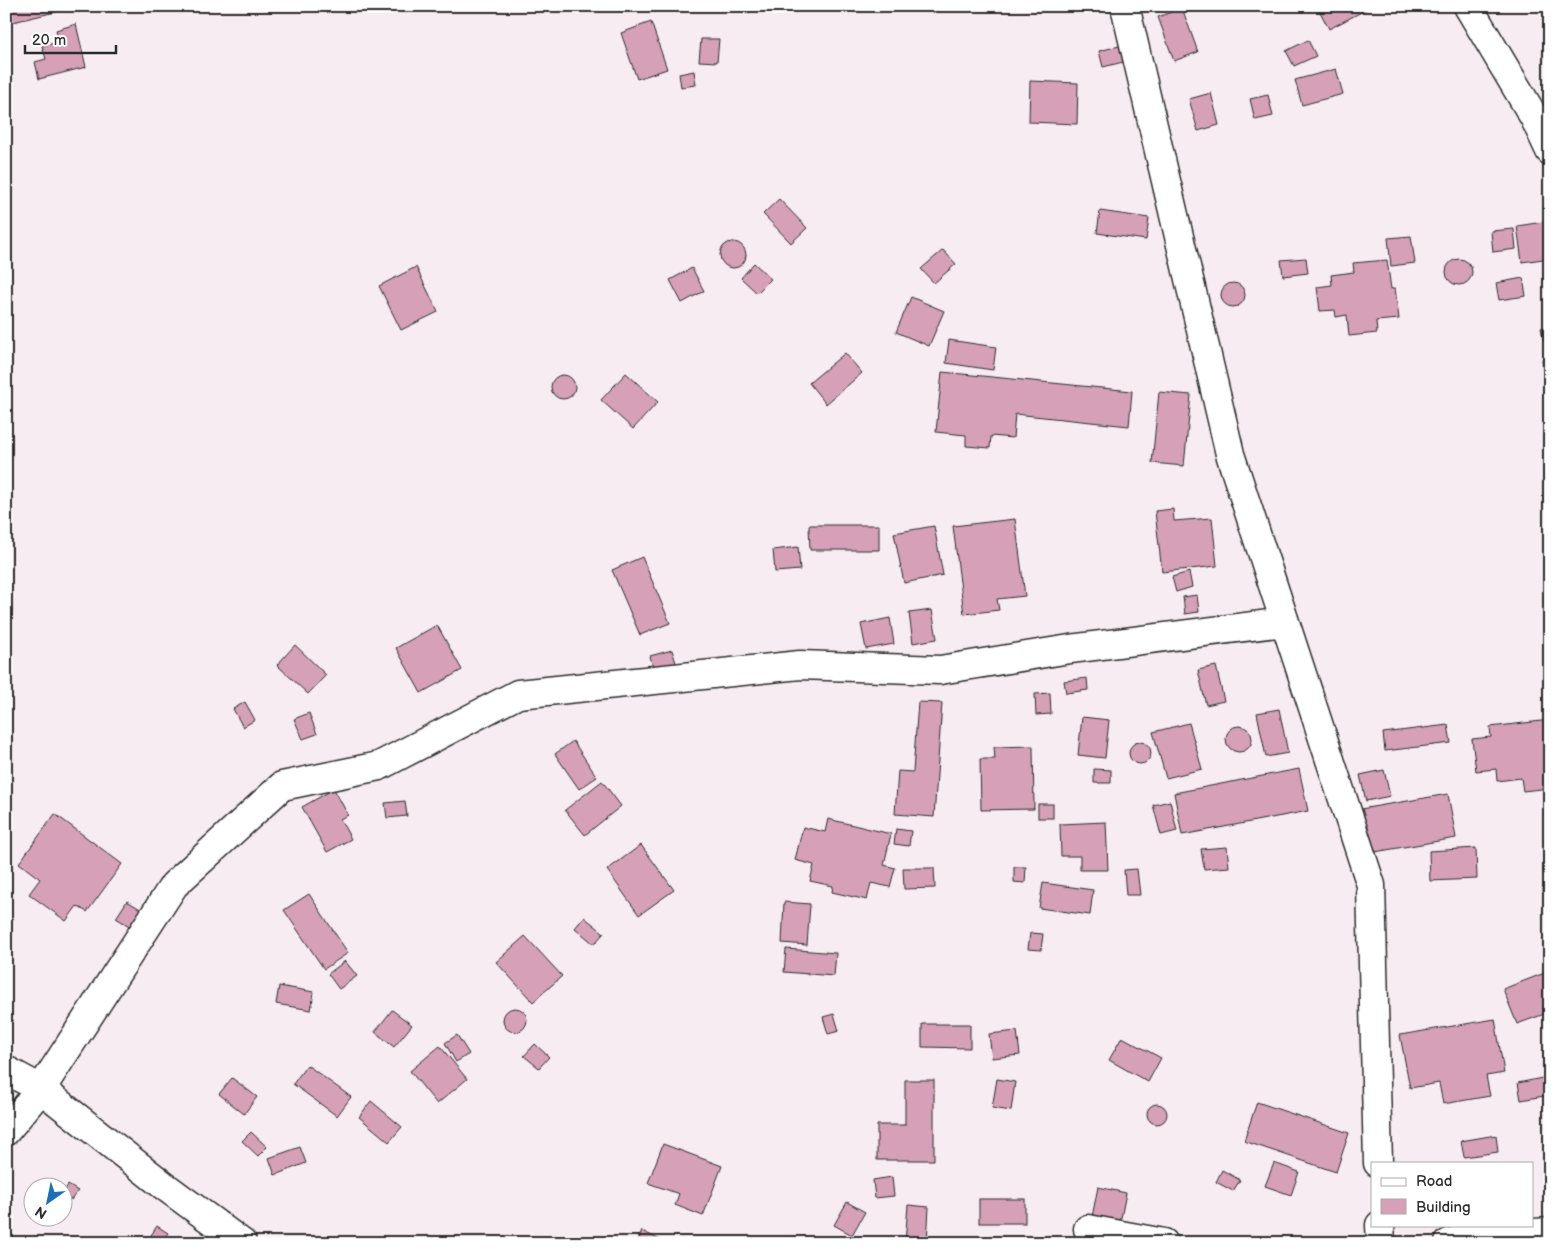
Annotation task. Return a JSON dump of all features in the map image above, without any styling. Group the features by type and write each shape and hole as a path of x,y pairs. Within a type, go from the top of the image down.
{"street":[{"path":"1125,6 1230,454 1371,885 1378,1162"},
{"path":"1468,6 1534,117 1550,151"},
{"path":"6,1131 41,1089 174,885 282,786 379,766 518,694 800,665 940,670 1070,649 1284,622"},
{"path":"6,1070 41,1089 163,1185 242,1243"},
{"path":"1380,1226 1381,1243"},
{"path":"1088,1229 1164,1243"},
{"path":"1449,1243 1466,1237 1550,1232"}],"building":[{"path":"8,6 63,6 64,10 13,22"},
{"path":"744,6 764,6 747,13"},
{"path":"1317,6 1370,6 1371,7 1329,29"},
{"path":"1182,8 1198,52 1174,61 1158,17"},
{"path":"651,22 667,69 637,79 621,33"},
{"path":"76,24 86,67 39,79 35,62 46,59 42,46 59,42 56,30"},
{"path":"701,39 719,39 717,62 699,61"},
{"path":"1308,40 1316,56 1294,66 1286,51"},
{"path":"1123,45 1127,61 1103,67 1099,51"},
{"path":"1336,69 1343,94 1302,105 1295,80"},
{"path":"694,71 696,85 681,87 679,74"},
{"path":"1030,81 1078,83 1077,124 1029,122"},
{"path":"1211,93 1219,125 1198,131 1189,99"},
{"path":"1268,95 1273,116 1255,120 1250,99"},
{"path":"779,199 807,228 791,243 763,214"},
{"path":"1100,211 1149,218 1146,240 1097,233"},
{"path":"1550,221 1550,258 1522,262 1517,226"},
{"path":"1514,229 1516,249 1493,252 1491,231"},
{"path":"1411,236 1415,263 1391,266 1388,238"},
{"path":"733,242 742,246 746,255 742,264 733,268 724,264 720,255 724,246"},
{"path":"943,250 956,264 934,283 921,269"},
{"path":"1306,258 1308,273 1283,276 1281,260"},
{"path":"1459,259 1468,263 1472,272 1468,281 1459,285 1450,281 1446,272 1450,263"},
{"path":"1387,260 1391,289 1395,288 1399,319 1376,321 1377,333 1349,336 1347,315 1336,317 1335,310 1320,311 1317,287 1332,285 1331,275 1354,272 1353,263"},
{"path":"754,263 771,279 757,293 741,278"},
{"path":"416,267 438,312 401,330 379,286"},
{"path":"692,268 704,291 682,303 670,280"},
{"path":"1523,278 1526,296 1499,300 1496,283"},
{"path":"1233,283 1238,284 1244,290 1244,300 1238,306 1233,307 1228,306 1222,300 1221,295 1222,290 1228,284"},
{"path":"911,297 944,311 929,346 896,332"},
{"path":"1550,326 1550,340 1544,341 1541,328"},
{"path":"949,340 996,347 993,370 946,363"},
{"path":"845,353 862,373 826,404 809,383"},
{"path":"1550,358 1550,426 1542,359"},
{"path":"942,372 1132,391 1129,426 1015,414 1013,438 991,436 990,448 966,446 966,435 936,432"},
{"path":"626,373 658,402 633,429 601,400"},
{"path":"563,375 572,378 575,387 572,396 563,399 554,396 551,387 554,378"},
{"path":"1159,392 1191,395 1184,466 1152,463"},
{"path":"1173,509 1174,521 1212,518 1217,566 1162,572 1155,511"},
{"path":"1015,519 1025,596 997,599 999,610 964,614 953,526"},
{"path":"809,525 879,525 879,550 810,550"},
{"path":"934,526 943,575 904,583 894,533"},
{"path":"798,547 800,570 775,572 773,550"},
{"path":"642,557 670,623 640,635 612,570"},
{"path":"1189,572 1192,587 1176,592 1172,577"},
{"path":"1197,595 1199,612 1185,614 1183,597"},
{"path":"932,610 937,639 913,643 909,613"},
{"path":"890,618 894,644 866,649 861,624"},
{"path":"437,625 462,670 421,693 396,648"},
{"path":"295,645 326,675 308,694 277,665"},
{"path":"672,650 677,666 654,671 650,656"},
{"path":"1216,666 1224,701 1206,705 1198,670"},
{"path":"1087,678 1088,690 1066,693 1064,681"},
{"path":"1050,693 1051,714 1036,715 1035,694"},
{"path":"245,702 255,720 243,727 233,709"},
{"path":"918,702 942,703 934,817 895,814 898,771 913,772"},
{"path":"1279,709 1288,753 1266,757 1257,713"},
{"path":"309,713 317,734 303,739 294,719"},
{"path":"1082,717 1109,720 1105,758 1078,755"},
{"path":"1550,720 1550,788 1523,791 1521,778 1497,781 1496,769 1476,771 1472,739 1491,737 1490,727"},
{"path":"1189,723 1202,769 1166,778 1153,732"},
{"path":"1448,725 1451,743 1385,751 1383,733"},
{"path":"1239,726 1248,730 1252,739 1248,748 1239,752 1230,748 1226,739 1230,730"},
{"path":"573,741 597,777 579,789 555,754"},
{"path":"1140,742 1148,745 1151,753 1148,761 1140,764 1132,761 1129,753 1132,745"},
{"path":"1033,746 1034,809 981,810 980,759 995,759 994,747"},
{"path":"1094,769 1111,770 1111,783 1094,783"},
{"path":"1299,769 1308,811 1182,835 1174,793"},
{"path":"1384,770 1390,796 1366,801 1360,775"},
{"path":"602,781 621,806 585,835 565,810"},
{"path":"334,789 348,815 340,819 351,839 327,852 302,807"},
{"path":"1448,794 1456,838 1363,854 1355,810"},
{"path":"405,801 407,816 387,818 385,803"},
{"path":"1170,801 1177,831 1161,835 1153,805"},
{"path":"1038,804 1053,804 1053,818 1038,818"},
{"path":"55,814 122,864 87,912 77,906 66,921 29,894 40,879 19,863"},
{"path":"828,819 891,834 884,865 895,868 890,887 871,883 867,900 832,892 833,886 810,881 814,865 795,860 803,827 825,832"},
{"path":"1106,822 1108,870 1080,870 1080,856 1061,856 1060,824"},
{"path":"896,829 911,831 909,846 894,844"},
{"path":"641,845 674,890 639,915 607,870"},
{"path":"1227,847 1229,867 1204,869 1201,849"},
{"path":"1476,848 1477,879 1430,881 1429,851"},
{"path":"1014,867 1026,867 1025,883 1014,882"},
{"path":"903,868 934,868 935,888 904,889"},
{"path":"1137,869 1140,895 1126,895 1124,870"},
{"path":"1043,883 1093,890 1090,915 1039,908"},
{"path":"309,894 348,953 324,969 284,910"},
{"path":"127,901 142,910 131,927 116,918"},
{"path":"784,902 810,904 807,945 782,943"},
{"path":"584,917 604,933 594,944 575,928"},
{"path":"1030,933 1043,934 1041,950 1028,949"},
{"path":"525,936 562,976 533,1002 496,962"},
{"path":"786,949 836,953 834,976 784,972"},
{"path":"345,961 357,976 339,989 328,974"},
{"path":"1550,971 1550,1012 1517,1024 1503,989"},
{"path":"279,986 314,992 311,1010 276,1004"},
{"path":"515,1008 524,1011 527,1020 524,1029 515,1032 506,1029 503,1020 506,1011"},
{"path":"392,1010 412,1025 394,1047 375,1032"},
{"path":"834,1014 839,1031 828,1034 823,1017"},
{"path":"1495,1019 1504,1073 1486,1076 1490,1096 1443,1104 1439,1083 1410,1088 1400,1035"},
{"path":"922,1024 970,1024 970,1048 922,1047"},
{"path":"1017,1031 1020,1055 992,1058 989,1034"},
{"path":"457,1035 469,1054 456,1062 445,1043"},
{"path":"1122,1037 1161,1058 1148,1082 1109,1060"},
{"path":"535,1044 549,1057 539,1068 524,1056"},
{"path":"440,1046 467,1079 437,1104 410,1071"},
{"path":"307,1065 351,1097 337,1116 293,1084"},
{"path":"1547,1077 1550,1095 1521,1100 1518,1083"},
{"path":"232,1078 257,1097 244,1114 219,1094"},
{"path":"997,1079 1015,1082 1011,1111 992,1108"},
{"path":"905,1080 934,1080 934,1160 877,1160 877,1125 905,1125"},
{"path":"371,1101 402,1127 389,1142 359,1117"},
{"path":"1257,1102 1349,1133 1336,1172 1244,1141"},
{"path":"1157,1104 1164,1107 1167,1114 1164,1121 1157,1124 1150,1121 1147,1114 1150,1107"},
{"path":"251,1132 267,1147 258,1156 242,1141"},
{"path":"1496,1135 1498,1152 1464,1157 1461,1141"},
{"path":"663,1144 722,1166 703,1216 675,1205 679,1194 648,1183"},
{"path":"300,1147 306,1163 275,1175 269,1158"},
{"path":"1274,1163 1299,1172 1291,1195 1265,1186"},
{"path":"1222,1170 1240,1180 1233,1191 1216,1182"},
{"path":"892,1177 894,1196 875,1198 873,1180"},
{"path":"72,1187 78,1191 72,1199"},
{"path":"1098,1187 1126,1193 1120,1223 1092,1217"},
{"path":"979,1199 1025,1199 1025,1223 979,1223"},
{"path":"847,1202 865,1212 852,1235 834,1225"},
{"path":"908,1205 929,1207 927,1243 905,1243"},
{"path":"157,1226 168,1233 161,1243 146,1243"},
{"path":"642,1231 666,1243 637,1243"}]}
